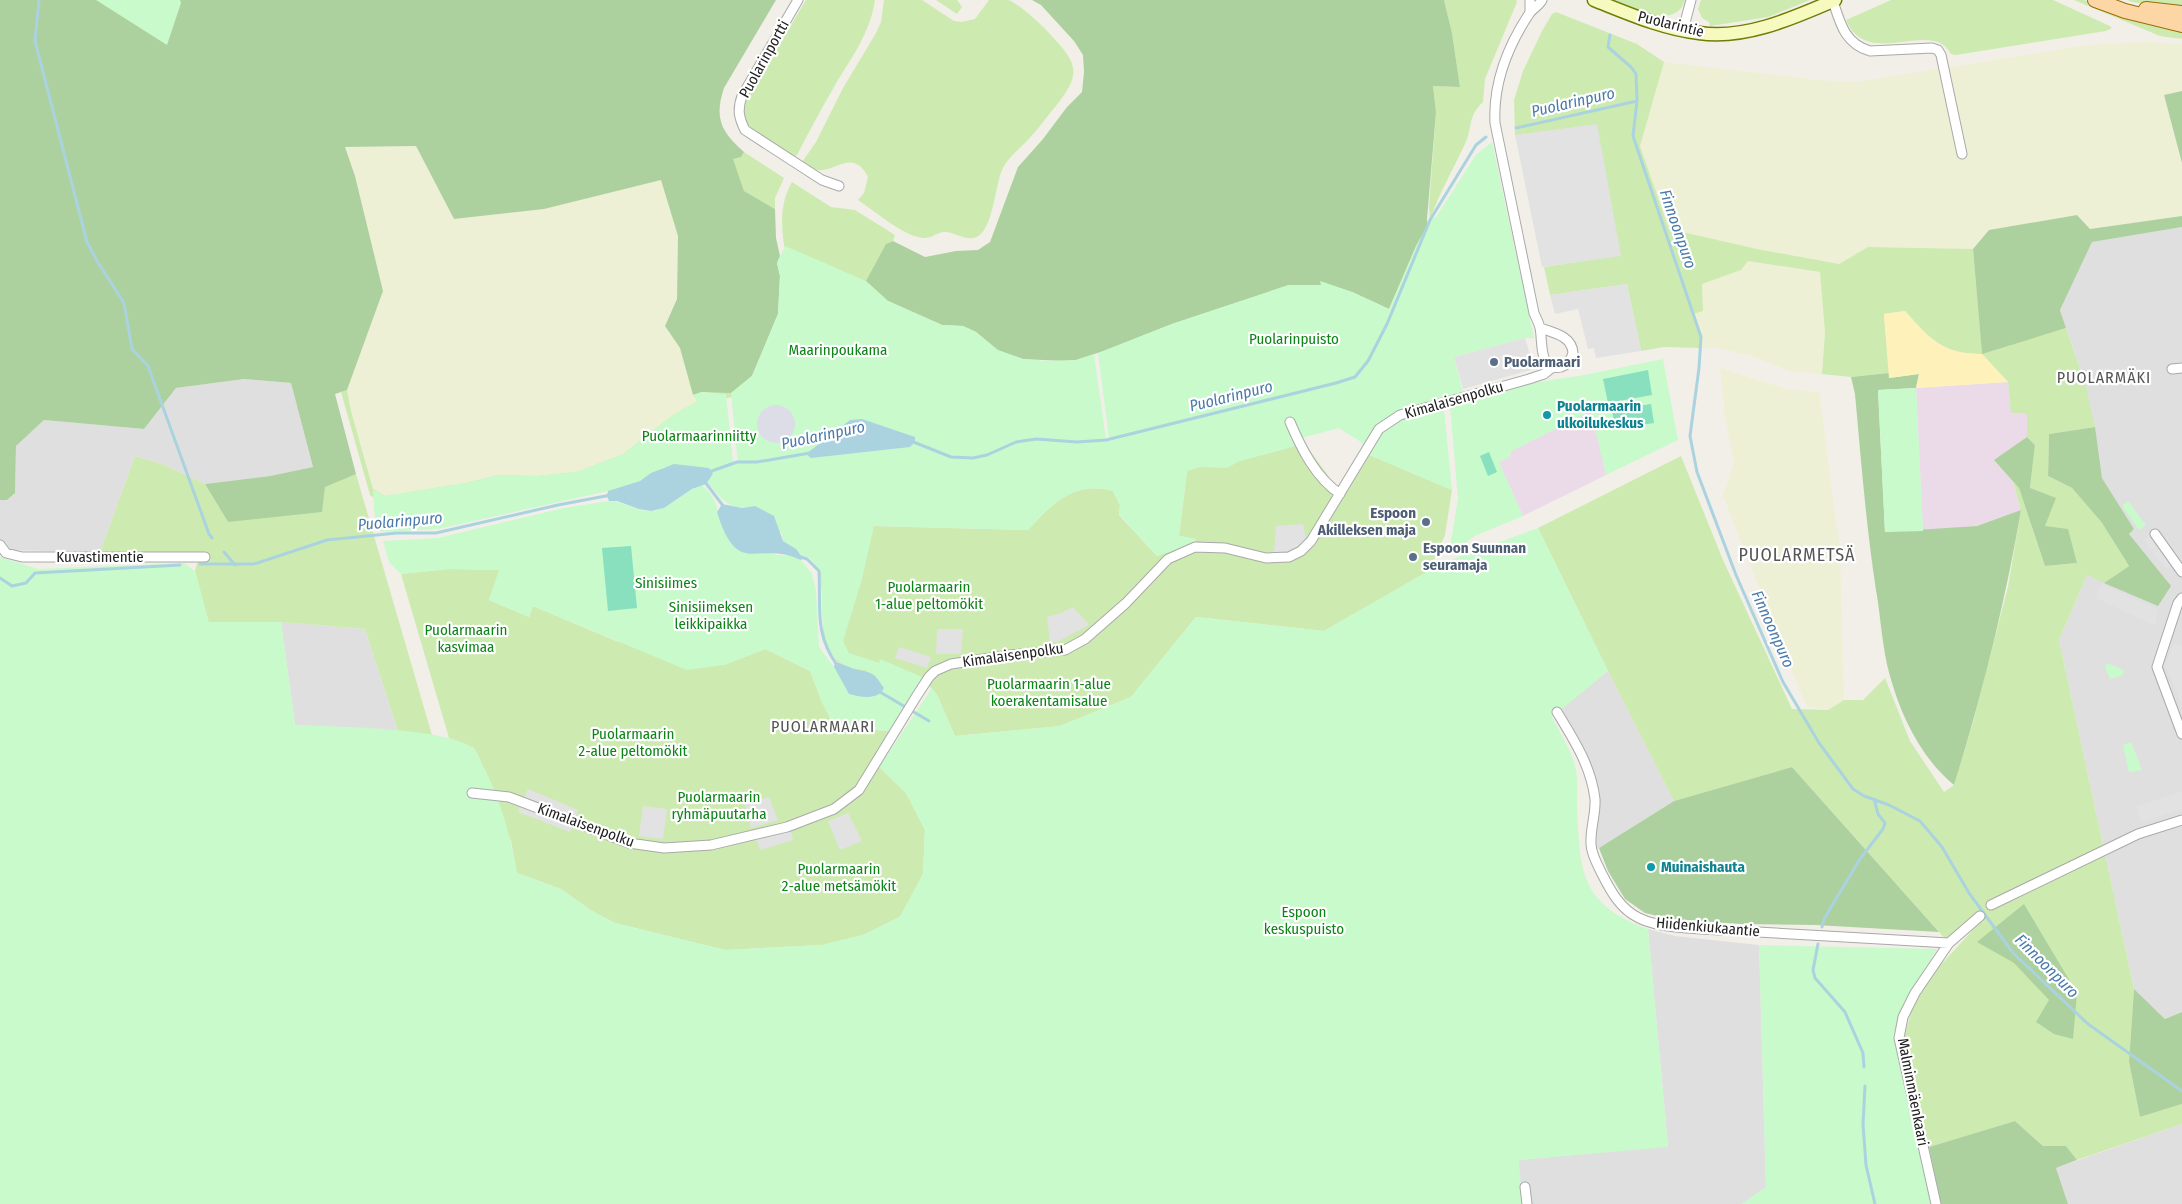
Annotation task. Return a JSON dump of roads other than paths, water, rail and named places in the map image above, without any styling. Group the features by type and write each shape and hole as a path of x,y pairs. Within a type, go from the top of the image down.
{"main road":[{"name":"Puolarintie","path":"1594,0 1645,19 1700,34 1733,33 1772,25 1834,0"},
{"path":"2095,0 2148,18 2182,25"},
{"path":"2116,0 2144,8 2182,13"}],"street":[{"name":"Puolarinportti","path":"798,0 742,96 738,106 739,118 745,130 822,180 839,186"},
{"path":"1530,0 1530,12 1501,71 1494,116 1534,313 1540,328 1542,356 1546,363 1552,367 1563,367 1568,364 1574,353 1566,338 1540,328"},
{"path":"1530,12 1540,5 1542,0"},
{"path":"1683,30 1691,0"},
{"path":"1834,0 1843,31 1852,43 1863,49 1870,51 1932,48 1938,50 1962,154"},
{"name":"Kimalaisenpolku","path":"472,793 509,797 628,843 664,848 711,845 787,827 819,816 846,801 859,790 929,677 951,664 1010,655 1065,650 1084,639 1126,603 1168,559 1195,547 1225,548 1266,558 1289,557 1312,541 1379,429 1400,415 1529,379 1544,374 1552,367"},
{"path":"2172,369 2182,368"},
{"path":"1290,422 1300,444 1319,474 1340,494"},
{"path":"2155,534 2182,572"},
{"name":"Kuvastimentie","path":"0,545 6,553 22,557 205,557"},
{"path":"2182,598 2178,603 2157,667 2182,734"},
{"name":"Hiidenkiukaantie","path":"1557,712 1583,756 1592,784 1595,814 1590,843 1592,852 1600,872 1617,900 1627,911 1639,918 1658,924 1720,930 1949,943"},
{"path":"1991,905 2109,850 2138,834 2182,820"},
{"name":"Malminmäenkaari","path":"1936,1204 1899,1038 1903,1017 1915,993 1949,943 1980,916"},
{"path":"1525,1187 1527,1204"}],"water":[{"path":"862,419 915,437 915,442 910,447 811,458 806,454 850,420"},
{"path":"674,464 709,468 713,474 706,484 692,489 664,508 651,511 617,501 609,501 608,491 640,481 651,473"},
{"path":"722,504 742,508 755,506 774,516 783,541 796,549 803,558 801,560 772,553 750,554 741,552 733,545 725,533 717,512"},
{"path":"835,662 872,674 884,688 878,695 868,697 849,694 834,667"}],"waterway":[{"path":"39,0 35,41 87,242 124,303 132,349 148,366 212,538"},
{"name":"Finnoonpuro","path":"1610,35 1608,47 1631,67 1636,74 1637,101 1633,136 1701,337 1690,436 1697,472 1736,575 1783,682 1819,743 1853,789 1864,796 1889,805 1920,821 1942,847 1969,893 2013,953 2088,1024 2182,1091"},
{"name":"Puolarinpuro","path":"1516,128 1637,101"},
{"name":"Puolarinpuro","path":"911,441 951,457 973,458 987,455 1016,442 1036,439 1077,442 1106,440 1355,377 1368,361 1387,324 1430,220 1476,145 1486,137"},
{"name":"Puolarinpuro","path":"709,472 737,462 757,462 810,453"},
{"path":"705,482 724,507"},
{"name":"Puolarinpuro","path":"200,564 254,564 327,540 397,533 436,533 611,495"},
{"path":"224,552 235,565"},
{"path":"801,557 807,559 819,571 822,631 825,642 837,665"},
{"path":"0,578 12,586 26,583 35,573 180,565"},
{"path":"880,692 929,721"},
{"path":"1822,927 1824,919 1860,859 1883,829 1885,823 1878,814 1874,799"},
{"path":"1818,944 1813,970 1815,978 1845,1012 1863,1053 1864,1067"},
{"path":"1865,1086 1863,1124 1866,1165 1875,1204"}],"place":[{"name":"Puolarmaari","path":"1494,362"},
{"name":"Puolarmaarin ulkoilukeskus","path":"1547,415"},
{"name":"Espoon Akilleksen maja","path":"1426,522"},
{"name":"Espoon Suunnan seuramaja","path":"1413,557"},
{"name":"Muinaishauta","path":"1651,867"}],"district":[{"name":"PUOLARMÄKI","path":"2104,377"},
{"name":"PUOLARMETSÄ","path":"1797,555"},
{"name":"PUOLARMAARI","path":"823,726"}],"park label":[{"name":"Puolarinpuisto","path":"1294,339"},
{"name":"Maarinpoukama","path":"838,350"},
{"name":"Puolarmaarinniitty","path":"699,436"},
{"name":"Sinisiimes","path":"666,583"},
{"name":"Puolarmaarin 1-alue peltomökit","path":"929,596"},
{"name":"Sinisiimeksen leikkipaikka","path":"711,616"},
{"name":"Puolarmaarin kasvimaa","path":"466,638"},
{"name":"Puolarmaarin 1-alue koerakentamisalue","path":"1049,692"},
{"name":"Puolarmaarin 2-alue peltomökit","path":"633,742"},
{"name":"Puolarmaarin ryhmäpuutarha","path":"719,806"},
{"name":"Puolarmaarin 2-alue metsämökit","path":"839,878"},
{"name":"Espoon keskuspuisto","path":"1304,920"}]}
